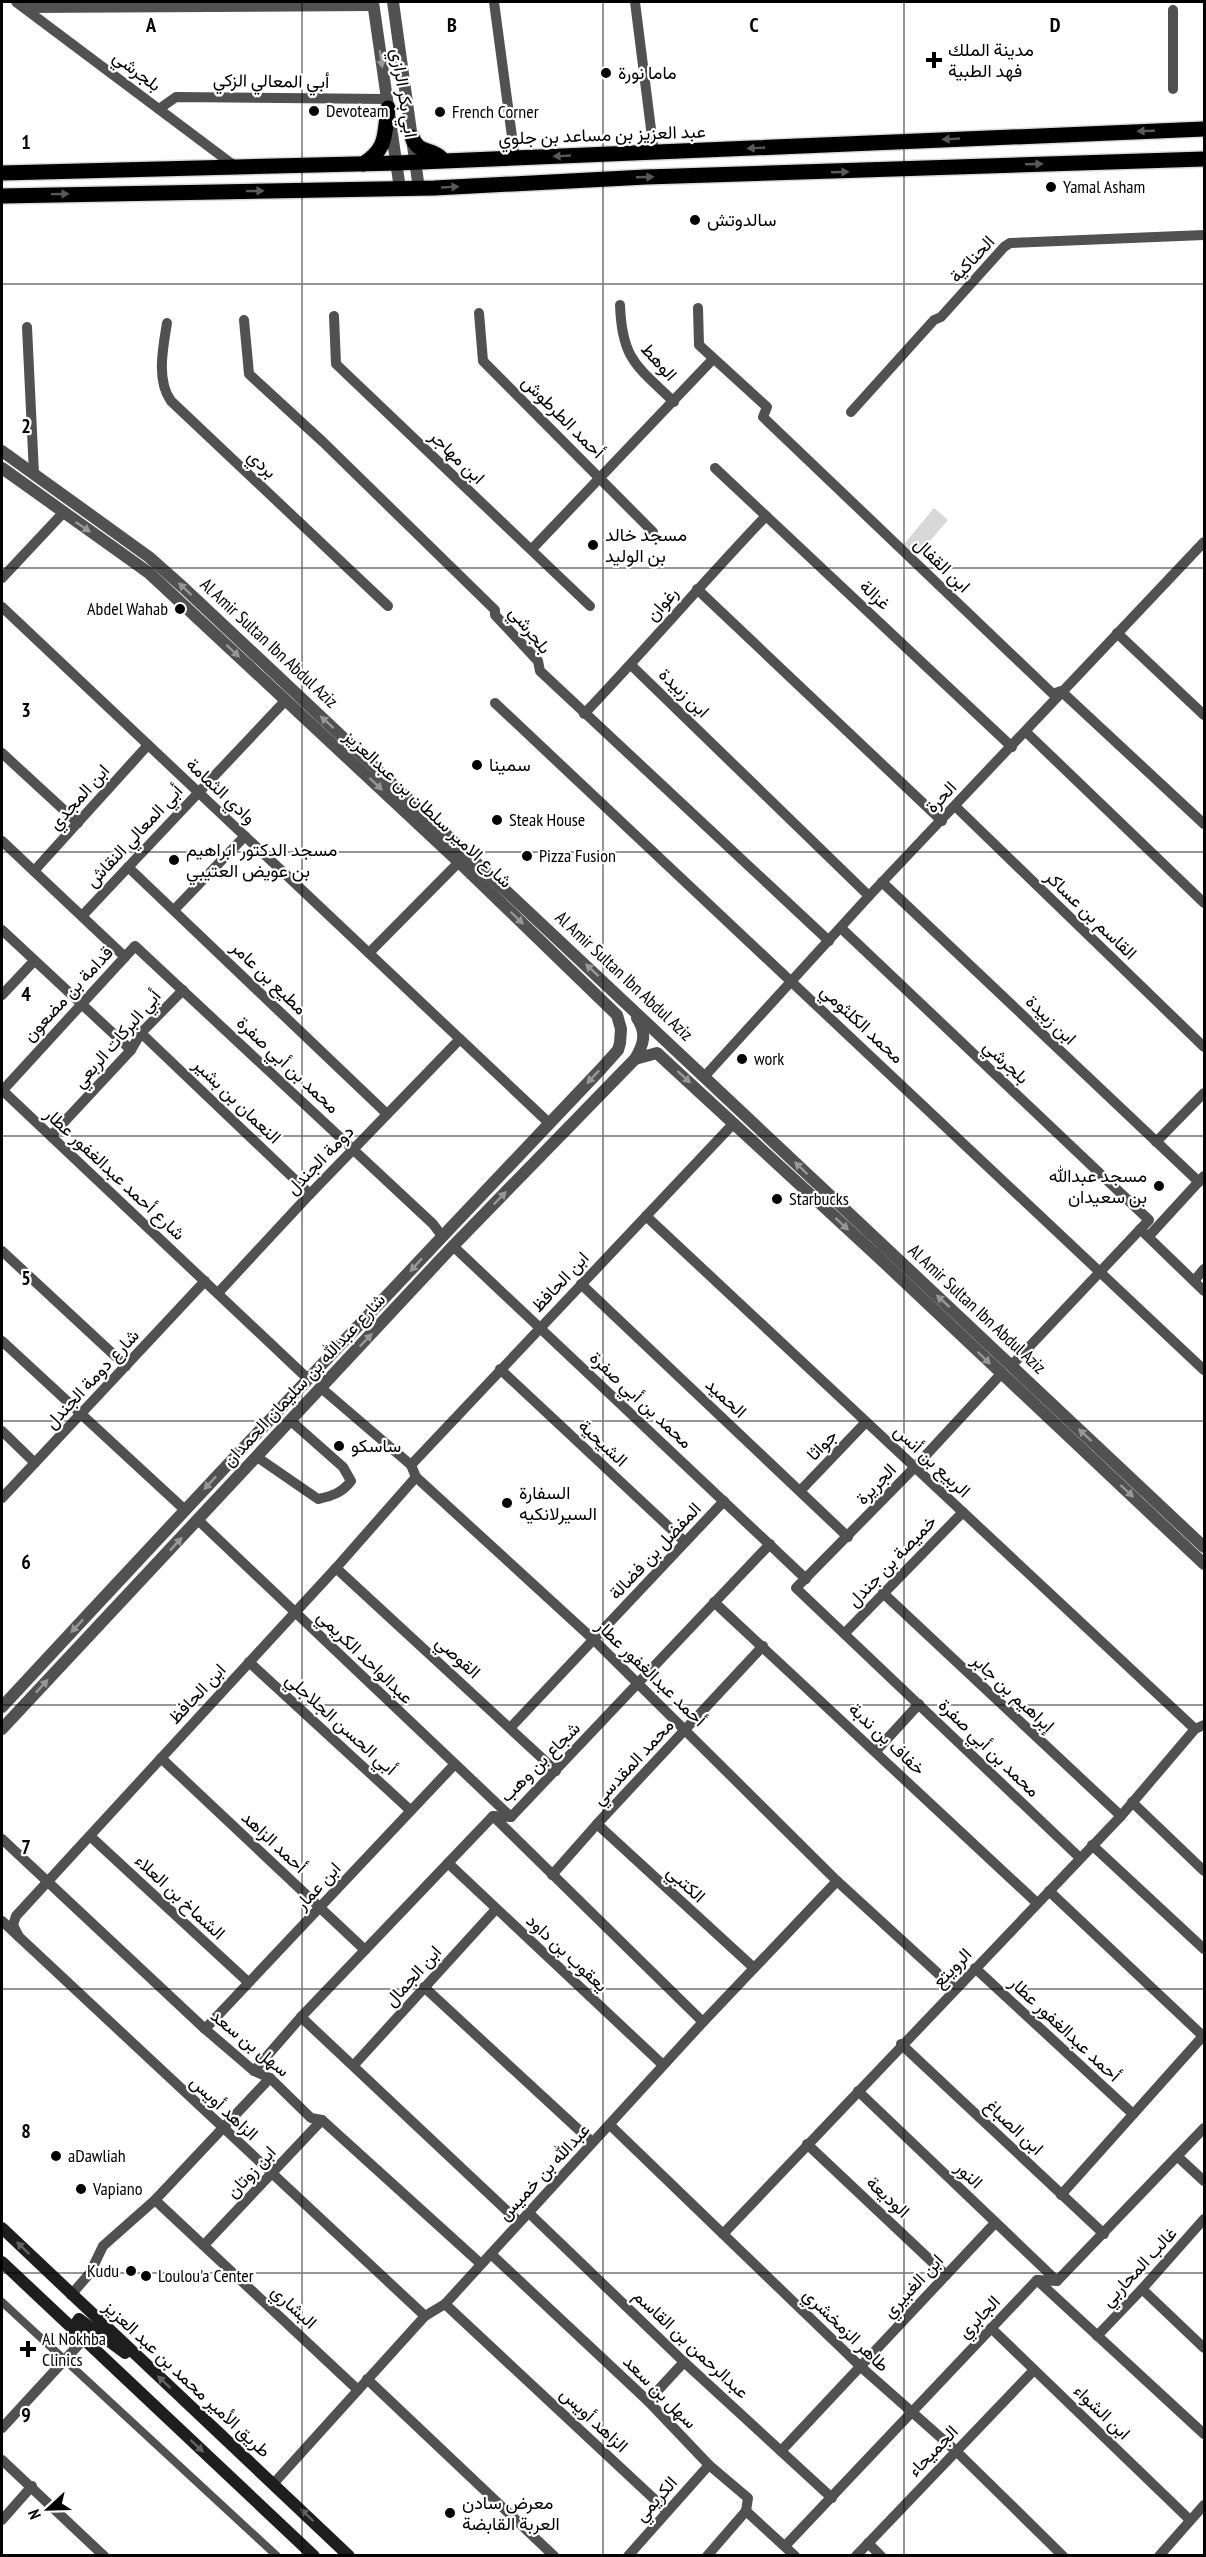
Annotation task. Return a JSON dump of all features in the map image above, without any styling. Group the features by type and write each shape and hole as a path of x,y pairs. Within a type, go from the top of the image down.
{"main road":[{"path":"362,164 377,155 384,144 387,103"},
{"name":"عبد العزيز بن مساعد بن جلوي","path":"2,173 397,164 443,160 515,159 1204,129"},
{"path":"412,137 421,150 437,154 443,160"},
{"path":"2,196 419,189 646,177 1204,159"},
{"name":"طريق الأمير محمد بن عبد العزيز","path":"2,2228 349,2556"},
{"path":"2,2262 314,2556"},
{"path":"83,2340 75,2325 79,2319 115,2347 138,2357"}],"street":[{"name":"ابي بكر الرازي","path":"393,2 419,189"},
{"path":"494,2 515,159"},
{"path":"635,2 654,153"},
{"name":"ابي بكر الرازي","path":"373,4 400,189"},
{"path":"21,5 373,4"},
{"name":"بلجرشي","path":"21,5 236,167"},
{"path":"1173,10 1173,89"},
{"name":"أبي المعالي الزكي","path":"159,109 176,97 387,103"},
{"name":"الحناكية","path":"851,412 934,320 941,317 1010,243 1204,235"},
{"name":"الوهط","path":"620,305 623,342 632,361 674,402"},
{"name":"ابن القفال","path":"698,308 699,345 767,407 763,417 1053,694 1061,691 1204,824"},
{"name":"أحمد الطرطوش","path":"479,313 483,361 653,532"},
{"name":"ابن مهاجر","path":"334,316 336,364 590,606"},
{"name":"بلجرشي","path":"244,320 249,374 323,442 495,610 495,615 538,661 540,671 829,941"},
{"name":"بردي","path":"167,323 162,374 164,391 171,401 388,606"},
{"path":"27,327 34,474"},
{"path":"532,549 713,359"},
{"name":"Al Amir Sultan Ibn Abdul Aziz","path":"2,451 149,557 619,995 1204,1564"},
{"name":"شارع الامير سلطان بن عبدالعزيز","path":"2,468 149,573 459,862 616,1015 621,1029 618,1050"},
{"name":"غزالة","path":"715,468 1012,747"},
{"path":"2,578 63,513"},
{"name":"رغوان","path":"584,714 766,516"},
{"name":"الحرة","path":"704,1077 793,982 868,896 942,821 1026,732 1061,691 1204,542"},
{"path":"697,589 942,821"},
{"name":"وادي الثمامة","path":"2,607 549,1123"},
{"path":"1118,633 1204,715"},
{"name":"ابن زبيدة","path":"631,665 868,896"},
{"name":"أبي المعالي النقاش","path":"82,916 285,701"},
{"name":"محمد الكلثومي","path":"495,703 1204,1370"},
{"path":"1026,732 1204,903"},
{"name":"ابن المجدي","path":"34,871 148,745"},
{"path":"2,753 78,824"},
{"name":"القاسم بن عساكر","path":"955,806 1204,1047"},
{"path":"174,910 245,836"},
{"path":"2,841 125,957"},
{"path":"369,953 459,862"},
{"name":"مطيع بن عامر","path":"128,867 387,1114"},
{"name":"ابن زبيدة","path":"882,882 1156,1142 1202,1179"},
{"name":"بلجرشي","path":"841,928 1149,1220"},
{"path":"2,930 131,1050"},
{"name":"قدامة بن مضعون","path":"2,1090 135,946"},
{"name":"محمد بن أبي صفرة","path":"135,946 434,1224 442,1236"},
{"path":"2,995 34,961"},
{"name":"أبي البركات الربعي","path":"51,1136 131,1050 141,1033 183,990"},
{"path":"619,995 639,1020 642,1037 635,1059"},
{"name":"Al Amir Sultan Ibn Abdul Aziz","path":"616,1015 1204,1547"},
{"name":"النعمان بن بشير","path":"141,1033 310,1194"},
{"path":"642,1037 656,1035 665,1040"},
{"name":"شارع عبدالله بن سليمان الحمدان","path":"2,1707 626,1040 642,1037"},
{"name":"دومة الجندل","path":"218,1293 460,1039"},
{"path":"618,1050 632,1044 637,1048 635,1059"},
{"name":"Al Amir Sultan Ibn Abdul Aziz","path":"635,1059 657,1053"},
{"name":"شارع عبدالله بن سليمان الحمدان","path":"2,1729 453,1246 635,1059"},
{"name":"شارع أحمد عبدالغفور عطار","path":"2,1090 205,1281"},
{"path":"1156,1142 1204,1093"},
{"name":"ابن الحافظ","path":"411,1466 734,1123"},
{"name":"الجريرة","path":"796,1588 848,1537 1101,1271 1202,1179"},
{"name":"الربيع بن أنس","path":"646,1215 914,1468 1200,1727"},
{"name":"الجريرة","path":"1145,1233 1149,1220"},
{"path":"1145,1233 1204,1291"},
{"name":"محمد بن أبي صفرة","path":"453,1246 806,1579"},
{"path":"2,1251 126,1366"},
{"path":"1194,1281 1204,1269"},
{"path":"205,1281 308,1378"},
{"name":"شارع دومة الجندل","path":"2,1498 205,1281"},
{"name":"الحميد","path":"581,1284 848,1537"},
{"path":"2,1341 185,1510"},
{"name":"الشيحية","path":"500,1369 684,1541"},
{"name":"أحمد عبدالغفور عطار","path":"320,1387 411,1466 416,1477 594,1640 837,1881 955,1989"},
{"path":"257,1457 318,1499 335,1495 345,1489 351,1481 343,1467 291,1421"},
{"name":"جواثا","path":"801,1490 866,1422"},
{"path":"2,1431 35,1463"},
{"name":"ابن الحافظ","path":"19,1937 13,1925 16,1916 294,1611 336,1568 416,1477"},
{"name":"المفضل بن فضالة","path":"511,1727 724,1501"},
{"name":"خميصة بن جندل","path":"845,1633 963,1512"},
{"name":"عبدالواحد الكريمي","path":"198,1520 453,1765 511,1817"},
{"name":"شجاع بن وهب","path":"254,2071 301,2017 493,1816 511,1817 770,1544"},
{"name":"القوصي","path":"336,1568 511,1727 556,1771"},
{"name":"محمد بن أبي صفرة","path":"796,1588 1080,1858"},
{"name":"إبراهيم بن جابر","path":"883,1593 1121,1816"},
{"name":"خفاف بن ندبة","path":"714,1602 1037,1903"},
{"name":"محمد المقدسي","path":"552,1875 763,1646"},
{"name":"أبي الحسن الجلاجلي","path":"249,1662 410,1810"},
{"path":"876,1751 919,1704"},
{"name":"الرويتع","path":"723,2234 901,2044 1121,1816 1200,1727"},
{"name":"أحمد الزاهد","path":"161,1758 365,1950"},
{"name":"ابن عمار","path":"205,2029 453,1765"},
{"path":"1132,1802 1204,1871"},
{"path":"493,1816 703,2022"},
{"name":"الكتبي","path":"597,1824 754,1968"},
{"name":"الشماخ بن العلاء","path":"90,1836 248,1982"},
{"name":"سهل بن سعد","path":"2,1839 205,2029 254,2071 270,2078 311,2118 322,2120 481,2264"},
{"path":"1092,1845 1204,1949"},
{"name":"يعقوب بن داود","path":"448,1863 663,2065"},
{"name":"عبدالله بن خميس","path":"274,2483 425,2316 445,2304 663,2065 837,1881"},
{"path":"1048,1891 1204,2036 1061,2195"},
{"name":"ابن الجمال","path":"354,2065 496,1909"},
{"name":"الزاهد أويس","path":"2,1921 271,2175 425,2316"},
{"name":"أحمد عبدالغفور عطار","path":"975,1968 1133,2114"},
{"path":"424,1987 592,2142"},
{"path":"301,2017 519,2222"},
{"name":"ابن الصباغ","path":"901,2044 1104,2234"},
{"path":"71,2295 90,2273 103,2246 155,2200 270,2078"},
{"name":"النور","path":"858,2091 1057,2281"},
{"name":"ابن زوتان","path":"204,2245 322,2120"},
{"name":"طاهر الزمخشري","path":"610,2125 861,2367 956,2451 1063,2556"},
{"path":"1037,2280 1057,2281 1204,2128"},
{"name":"الوديعة","path":"807,2144 946,2275"},
{"path":"1177,2156 1204,2181"},
{"name":"البشاري","path":"155,2200 358,2390"},
{"name":"عبدالرحمن بن القاسم","path":"529,2212 684,2362 832,2498"},
{"name":"غالب المحاربي","path":"1097,2336 1204,2219"},
{"name":"ابن الغبيري","path":"781,2451 995,2223"},
{"name":"سهل بن سعد","path":"491,2254 648,2401 709,2465 748,2498 746,2511 795,2556"},
{"path":"1037,2280 1204,2434"},
{"name":"الجابري","path":"785,2546 1037,2280"},
{"path":"1142,2289 1204,2348"},
{"path":"2,2302 64,2362 277,2556"},
{"name":"الزاهد أويس","path":"445,2304 667,2511"},
{"name":"ابن الشواء","path":"991,2328 1190,2520"},
{"path":"2,2428 83,2340"},
{"path":"648,2401 684,2362"},
{"name":"الجميحاء","path":"856,2556 1034,2370"},
{"path":"367,2379 554,2556"},
{"path":"2,2460 104,2556"},
{"name":"الكريمي","path":"628,2556 709,2465"},
{"path":"2,2520 32,2486"},
{"path":"1159,2556 1204,2505"},
{"path":"707,2556 746,2511"},
{"path":"868,2543 881,2556"}],"shaded area":[{"path":"934,508 948,520 917,556 904,544"}],"place":[{"name":"مدينة الملك فهد الطبية","path":"934,60"},
{"name":"ماما نورة","path":"606,73"},
{"name":"Devoteam","path":"314,111"},
{"name":"French Corner","path":"440,112"},
{"name":"Yamal Asham","path":"1051,187"},
{"name":"سالدوتش","path":"695,220"},
{"name":"مسجد خالد بن الوليد","path":"593,545"},
{"name":"Abdel Wahab","path":"180,609"},
{"name":"سمينا","path":"477,765"},
{"name":"Steak House","path":"497,820"},
{"name":"Pizza Fusion","path":"527,856"},
{"name":"مسجد الدكتور ابراهيم بن عويض العتيبي","path":"174,860"},
{"name":"work","path":"742,1059"},
{"name":"مسجد عبدالله بن سعيدان","path":"1159,1186"},
{"name":"Starbucks","path":"777,1199"},
{"name":"ساسكو","path":"339,1446"},
{"name":"السفارة السيرلانكيه","path":"507,1503"},
{"name":"aDawliah","path":"56,2156"},
{"name":"Vapiano","path":"81,2189"},
{"name":"Kudu","path":"131,2271"},
{"name":"Loulou'a Center","path":"146,2276"},
{"name":"Al Nokhba Clinics","path":"28,2349"},
{"name":"معرض سادن العربة القابضة","path":"450,2513"}]}
